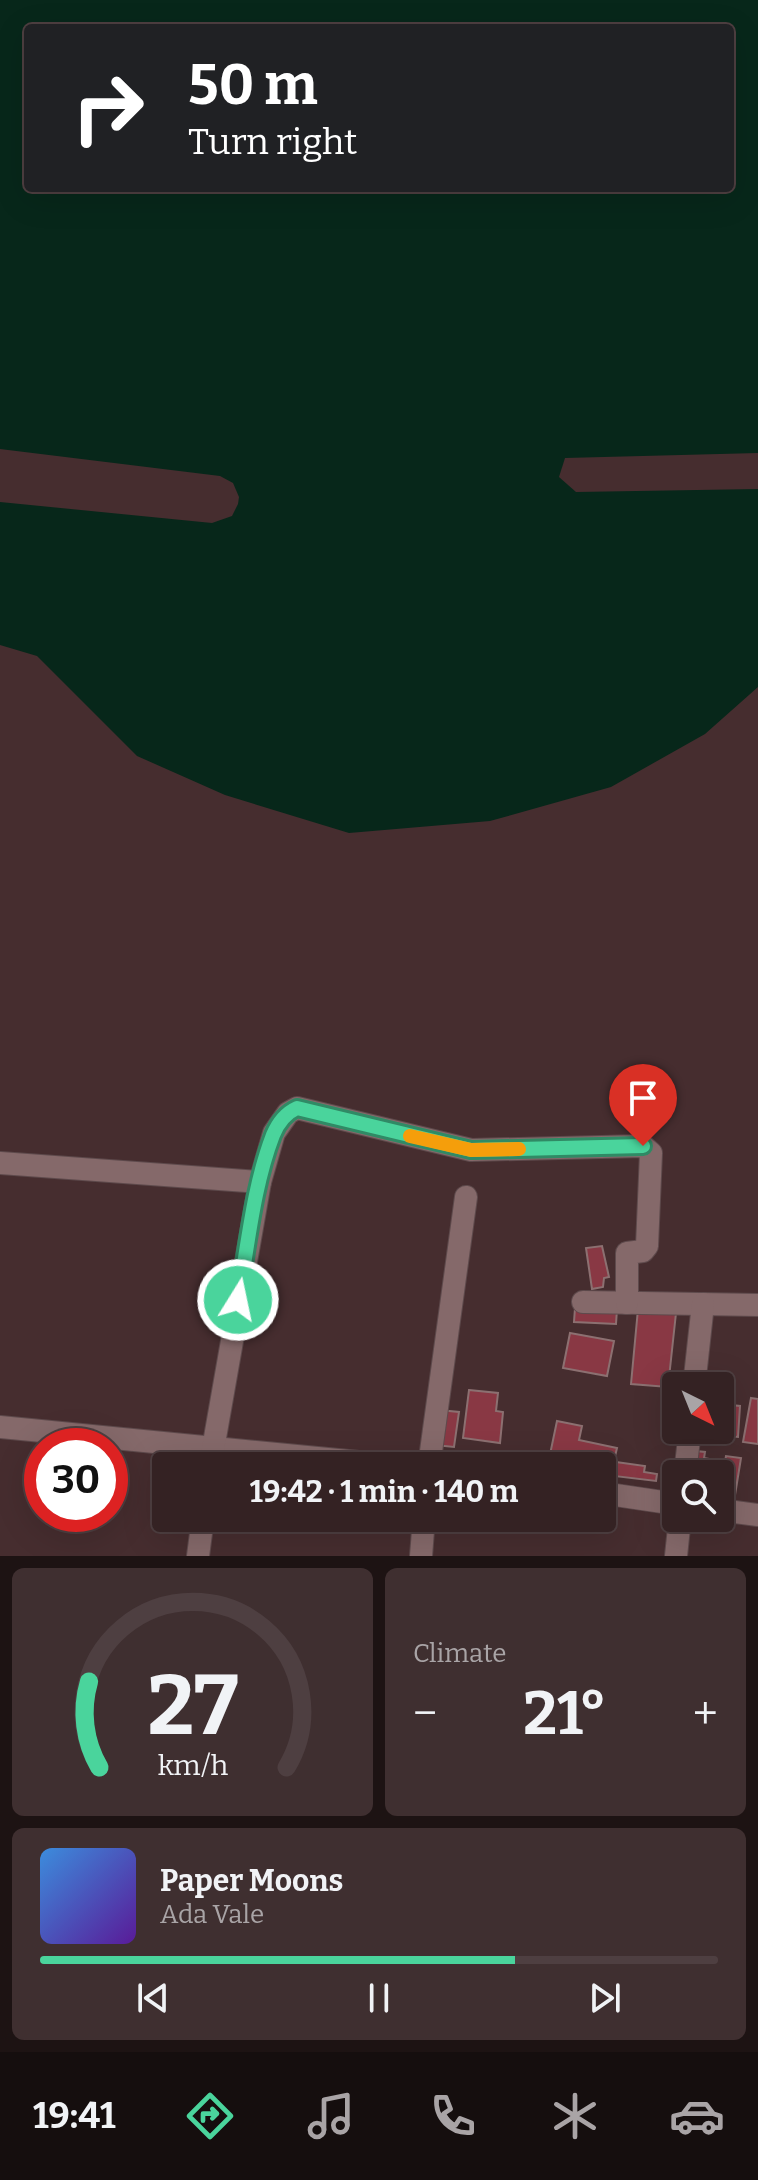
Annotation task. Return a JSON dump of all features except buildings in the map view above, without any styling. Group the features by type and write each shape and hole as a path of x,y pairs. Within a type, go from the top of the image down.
{"street":[{"path":"212,1452 260,1182 274,1133 288,1113 297,1108 471,1150 643,1146 651,1153 647,1246 643,1251 627,1253 627,1303"},
{"path":"0,1163 260,1182"},
{"path":"431,1452 466,1197"},
{"path":"583,1302 758,1305"},
{"path":"696,1372 703,1304"},
{"path":"0,1427 176,1452"},
{"path":"616,1495 662,1502"},
{"path":"734,1512 758,1515"},
{"path":"198,1556 201,1532"},
{"path":"421,1556 423,1532"},
{"path":"676,1556 679,1532"}],"shaded area":[{"path":"0,0 758,0 758,687 705,734 611,787 490,821 349,833 225,795 137,756 37,656 0,645"}],"pier":[{"path":"0,449 220,476 233,483 239,497 238,504 232,516 212,523 0,502"},
{"path":"758,453 758,489 576,492 559,477 565,458"}],"slow traffic":[{"path":"410,1136 471,1150 519,1149"}],"route":[{"path":"238,1300 260,1182 274,1133 288,1113 297,1108 471,1150 643,1146"}]}
